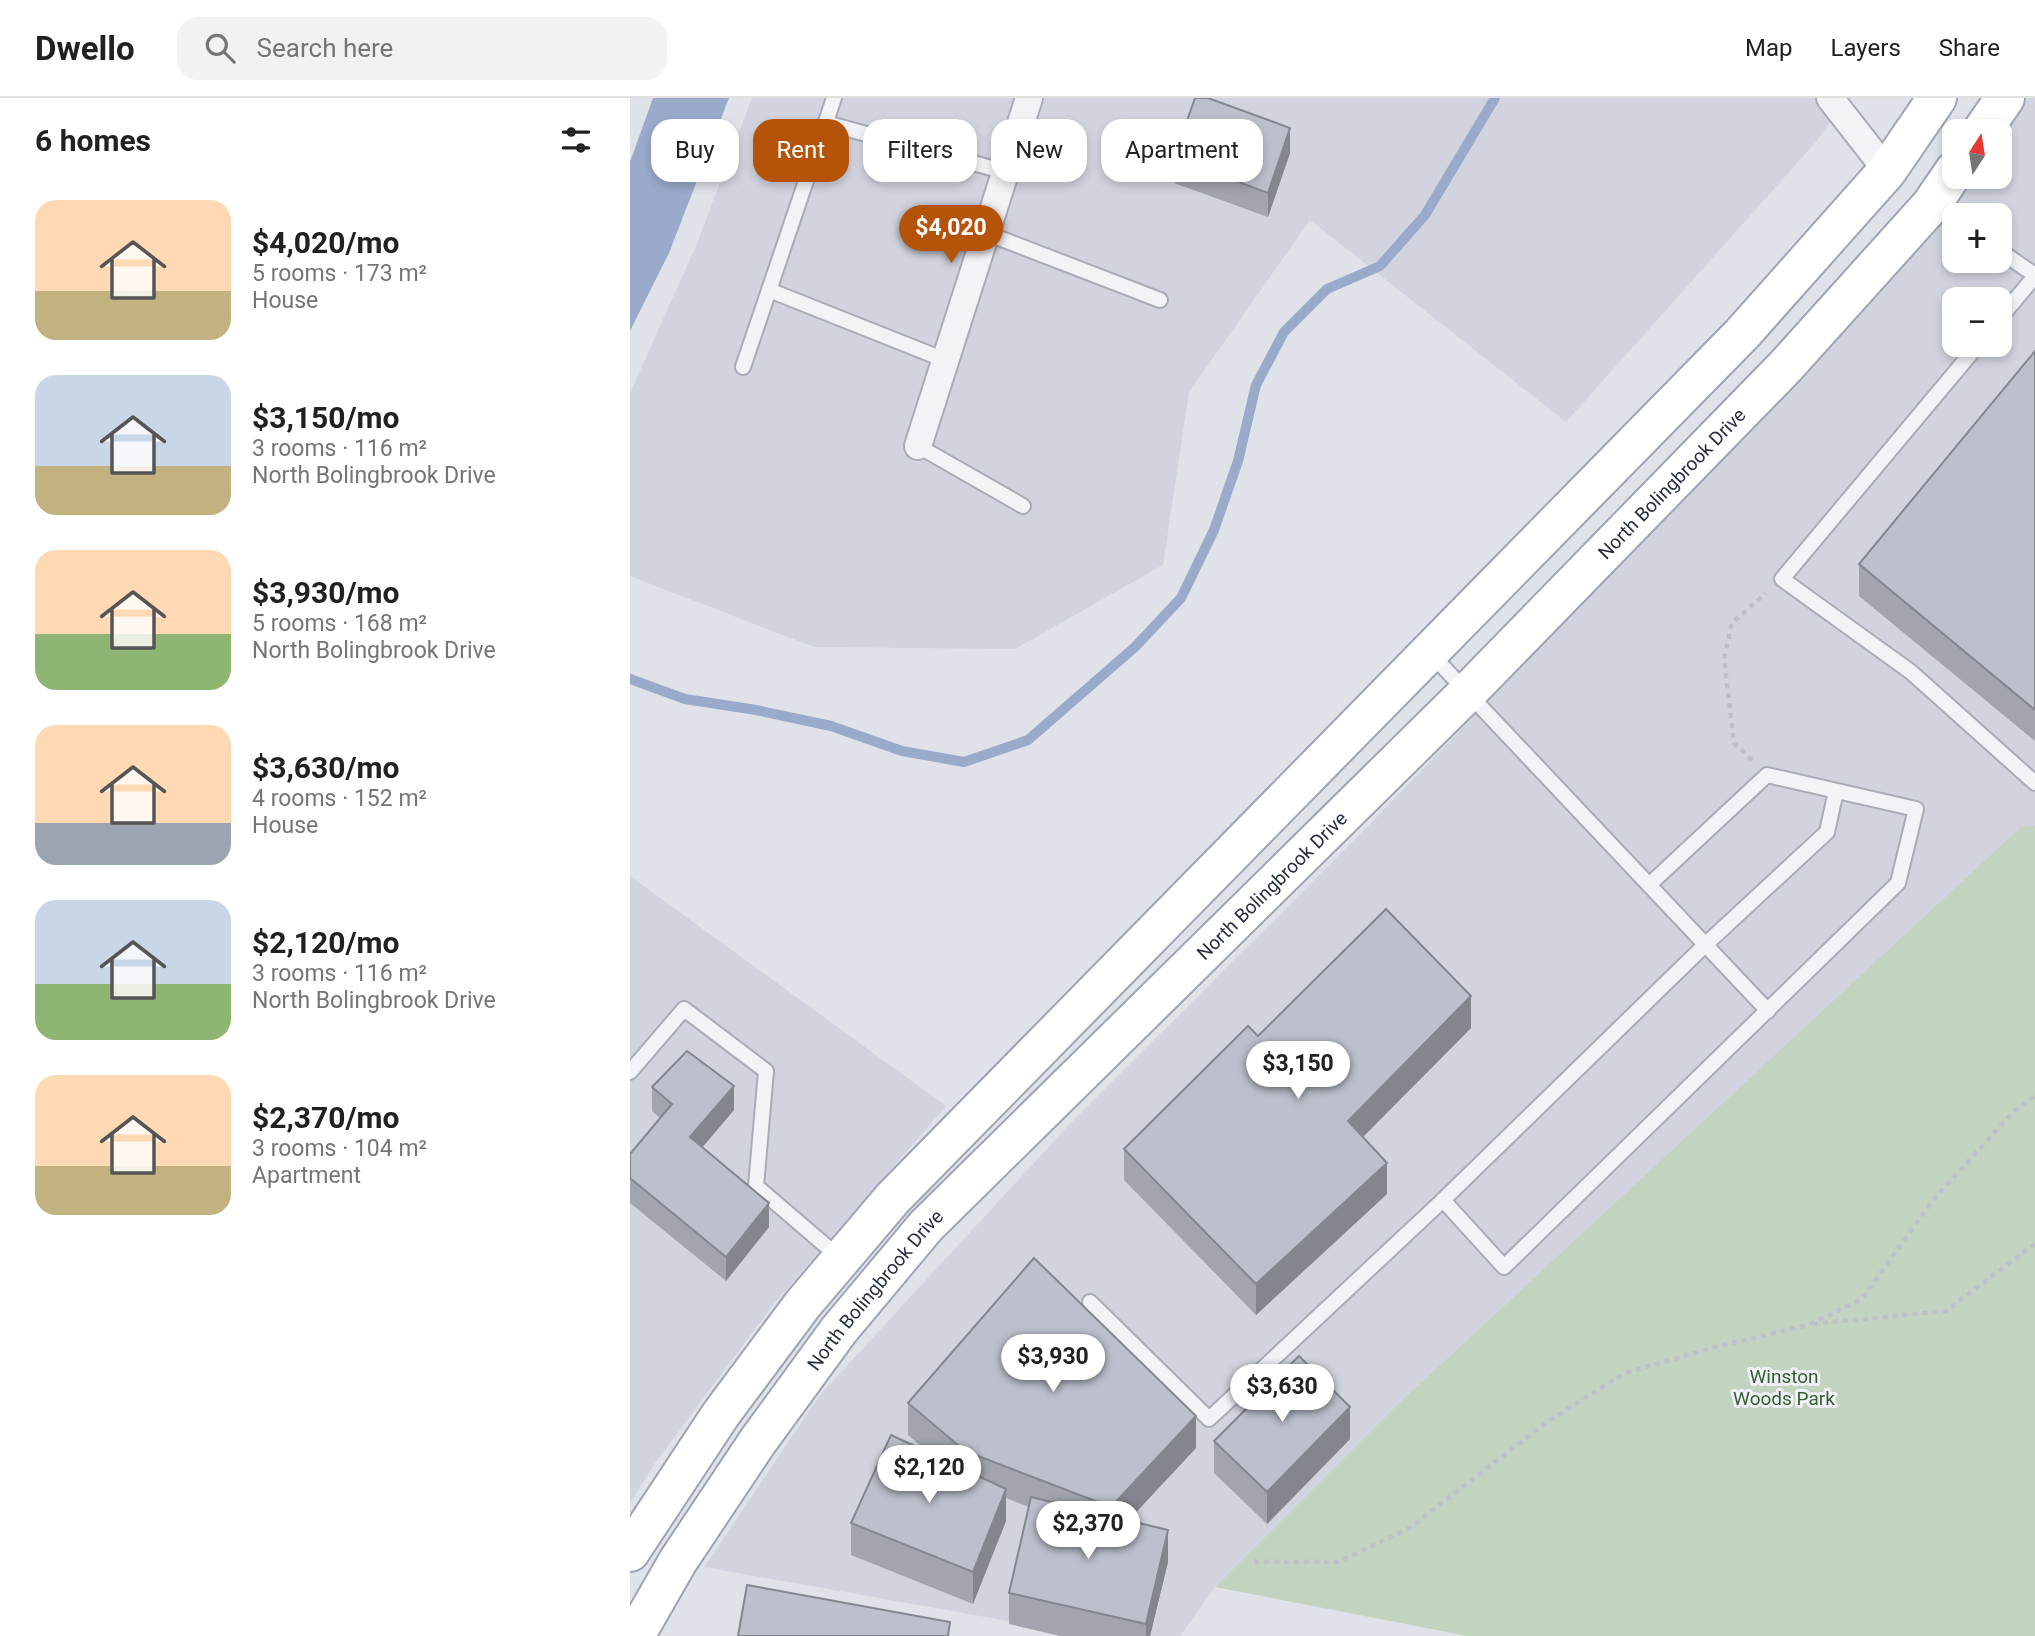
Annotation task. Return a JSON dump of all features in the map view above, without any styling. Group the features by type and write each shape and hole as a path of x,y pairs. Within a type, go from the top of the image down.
{"main road":[{"path":"630,1552 720,1414 803,1304 893,1198 1742,334 1887,171 1937,98"},
{"path":"1990,119 2005,98"},
{"name":"North Bolingbrook Drive","path":"635,1636 678,1561 758,1441 839,1330 926,1226 1467,693 1785,367 1942,214"}],"street":[{"path":"1022,119 1029,98"},
{"path":"1830,98 1887,171"},
{"path":"918,446 1003,182"}],"lane":[{"path":"827,119 834,98"},
{"path":"849,129 991,168"},
{"path":"743,366 806,182"},
{"path":"986,233 1160,300"},
{"path":"2012,260 2035,276 2012,304"},
{"path":"769,290 945,360"},
{"path":"1968,357 1782,579 1911,672 2035,783"},
{"path":"918,446 1023,506"},
{"path":"1430,653 1768,1011"},
{"path":"1443,1200 1504,1268 1898,883 1916,809 1767,775 1649,885"},
{"path":"1090,1302 1209,1419 1443,1200 1705,945 1827,832 1836,791"},
{"path":"630,1072 684,1009 766,1071 756,1186 842,1259"}],"path":[{"path":"1767,775 1734,743 1724,659 1732,623 1782,579"},
{"path":"1808,1325 1862,1299 1933,1200 2014,1111 2035,1096"},
{"path":"1254,1562 1338,1562 1408,1529 1547,1422 1625,1373 1808,1325 1946,1311 2035,1244"}],"shaded area":[{"path":"752,98 1848,98 1815,143 1566,422 1310,220 1189,392 1163,565 1015,649 814,647 630,576 630,393 696,246 720,182 739,182 739,132"},
{"path":"2028,98 2035,98 2035,826 2021,828 1399,1403 1215,1587 1180,1636 1093,1636 704,1567 820,1395 1068,1126 1368,826 1549,638 1942,218 1942,273 2012,273 2012,203 1956,203 1968,189 2012,189 2012,122"},
{"path":"630,876 946,1106 773,1305 655,1463 630,1503"}],"green space":[{"name":"Winston Woods Park","path":"2035,826 2035,1636 1468,1636 1215,1587 1399,1403 2021,827"}],"water":[{"path":"653,98 729,98 721,119 651,119 651,182 696,182 669,253 630,331 630,162"}],"building":[{"path":"1195,98 1208,98 1290,128 1268,193 1238,182 1263,182 1263,119 1188,119"},
{"path":"2035,351 2035,710 1859,564"},
{"path":"1386,909 1471,996 1348,1121 1387,1163 1256,1284 1124,1149 1248,1026 1258,1036"},
{"path":"687,1051 734,1086 690,1137 769,1203 726,1257 630,1178 630,1154 672,1104 652,1087"},
{"path":"1034,1258 1196,1416 1111,1507 965,1451 908,1403"},
{"path":"1299,1356 1350,1407 1267,1492 1214,1441"},
{"path":"891,1435 1006,1489 973,1572 851,1523"},
{"path":"1031,1497 1168,1530 1146,1624 1009,1593"},
{"path":"747,1585 950,1622 948,1636 738,1636"}],"waterway":[{"path":"630,679 685,699 831,726 902,751 964,762 1028,740 1135,647 1181,598 1214,530 1238,461 1256,385 1284,332 1327,289 1380,266 1425,215 1495,98"}]}
